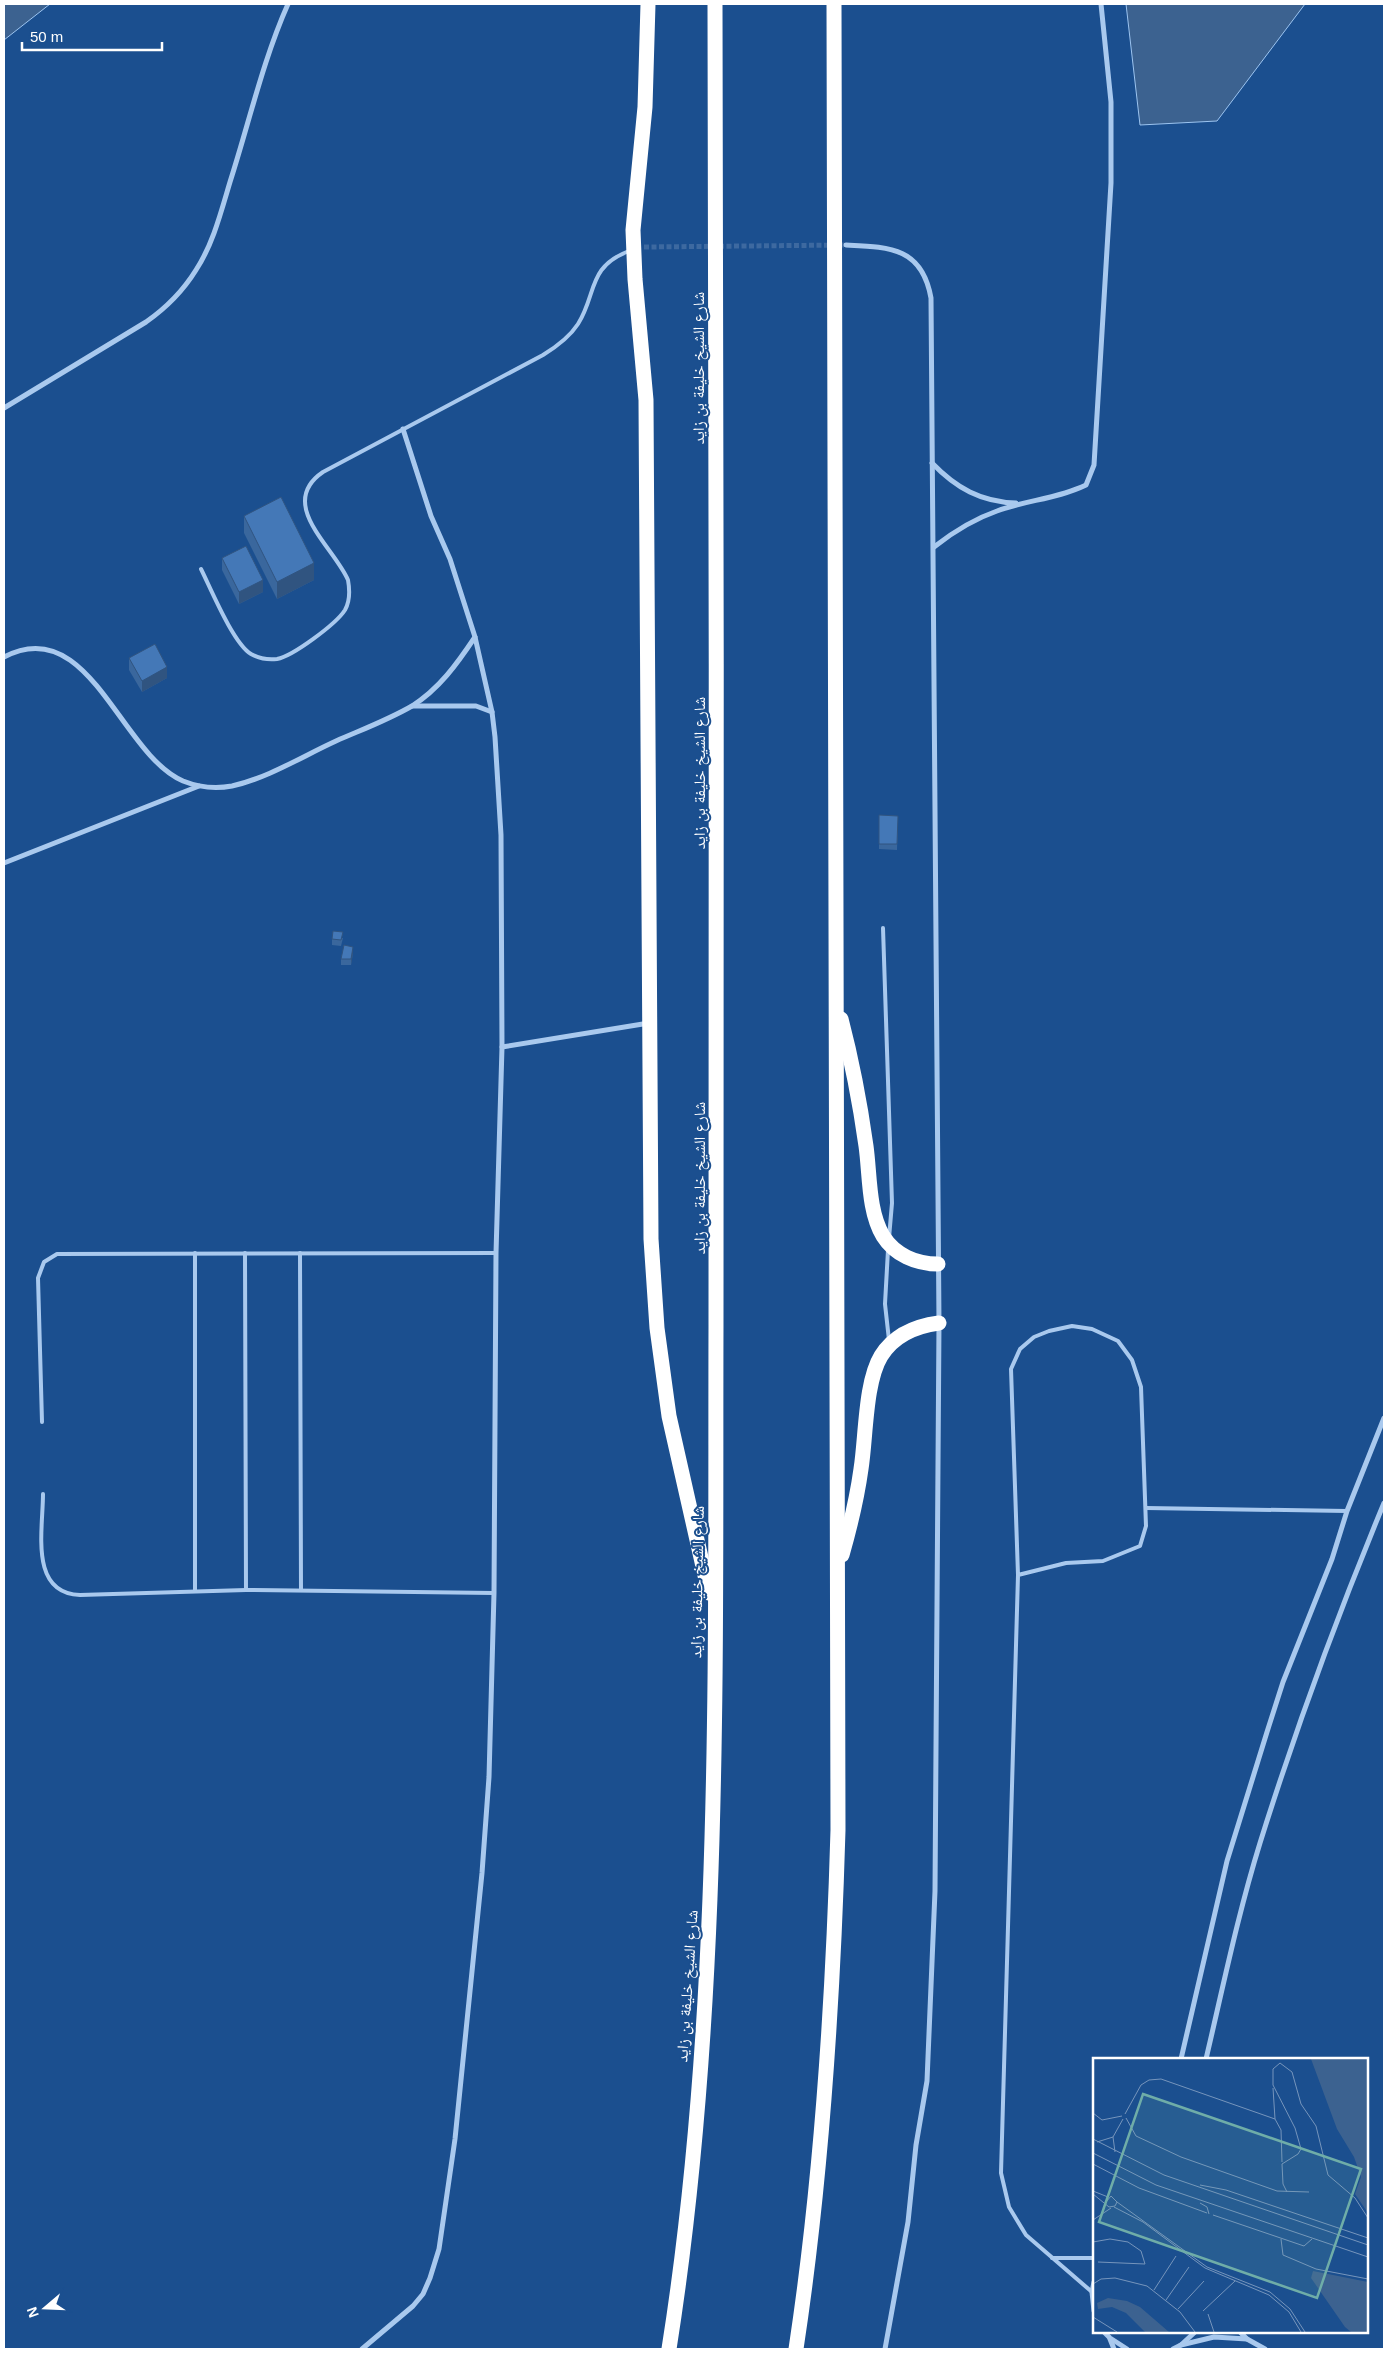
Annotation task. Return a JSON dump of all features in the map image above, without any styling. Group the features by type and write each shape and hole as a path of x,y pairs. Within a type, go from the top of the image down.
{"highway":[{"path":"648,4 645,107 634,205 646,400 651,1239 656,1328 677,1458 714,1615"},
{"name":"شارع الشيخ خليفة بن زايد","path":"669,2349 686,2223 705,1979 713,1788 717,1037 715,4"},
{"path":"796,2349 823,2116 835,1932 838,1830 834,4"},
{"path":"836,998 859,1098 876,1218 889,1243 911,1259 938,1264"},
{"path":"837,1576 861,1471 872,1381 881,1356 890,1345 912,1329 939,1323"}],"street":[{"path":"4,408 161,312 186,285 205,254 219,219 267,62 288,4"},
{"path":"934,547 975,520 1022,504 1067,494 1086,485 1094,465 1112,182 1111,102 1101,4"},
{"path":"846,245 893,249 912,259 925,276 931,298 939,1323 936,1882 927,2081 916,2145 908,2222 885,2349"},
{"path":"362,2349 413,2306 430,2278 439,2249 455,2139 481,1882 488,1778 494,1593 496,1253 502,1046 501,835 492,712 475,637 450,559 431,516 403,430"},
{"path":"932,462 952,481 981,498 1001,503 1022,504"},
{"path":"4,657 23,649 34,648 57,652 68,658 86,674 159,766 185,782 215,788 244,782 412,706 448,677 475,637"},
{"path":"412,706 476,706 492,712"},
{"path":"4,863 200,786"},
{"path":"502,1046 650,1023"},
{"path":"1181,2058 1227,1861 1246,1798 1283,1682 1332,1559 1347,1511 1384,1418"},
{"path":"1206,2058 1235,1933 1260,1844 1330,1638 1384,1503"},
{"path":"1093,2287 1093,2302"},
{"path":"1105,2333 1127,2349"},
{"path":"1181,2345 1194,2333"},
{"path":"1241,2333 1247,2339 1265,2349"},
{"path":"1173,2349 1181,2345 1214,2337 1247,2339"},
{"path":"1110,2338 1114,2349"}],"lane":[{"path":"201,568 240,644 246,650 253,655 269,660 277,659 292,652 341,615 349,599 348,580 344,571 306,512 304,504 308,488 312,482 323,472 542,355 562,342 578,325 595,280 602,270 622,254 636,248"},
{"path":"883,928 892,1203 885,1304 890,1345"},
{"path":"194,1253 194,1591"},
{"path":"246,1253 246,1590"},
{"path":"300,1253 301,1590"},
{"path":"42,1422 38,1278 44,1262 57,1254 496,1253"},
{"path":"1018,1575 1066,1563 1103,1561 1140,1546 1146,1526 1141,1387 1132,1360 1118,1342 1092,1329 1072,1326 1049,1331 1034,1337 1020,1349 1011,1369 1018,1575 1001,2173 1009,2207 1026,2235 1092,2292"},
{"path":"43,1494 43,1565 48,1579 65,1593 80,1595 246,1590 494,1593"},
{"path":"1146,1508 1347,1511"},
{"path":"1052,2258 1093,2258"}],"water":[{"path":"4,4 50,4 4,40"},
{"path":"1126,4 1305,4 1217,121 1140,125"}],"building":[{"path":"281,497 314,563 277,582 244,516"},
{"path":"246,546 263,580 239,592 222,558"},
{"path":"155,644 167,667 142,681 129,658"},
{"path":"879,815 898,816 897,844 879,844"},
{"path":"333,931 343,932 341,940 332,939"},
{"path":"344,945 353,947 351,959 341,959"}],"tunnel":[{"path":"644,247 846,245"}]}
